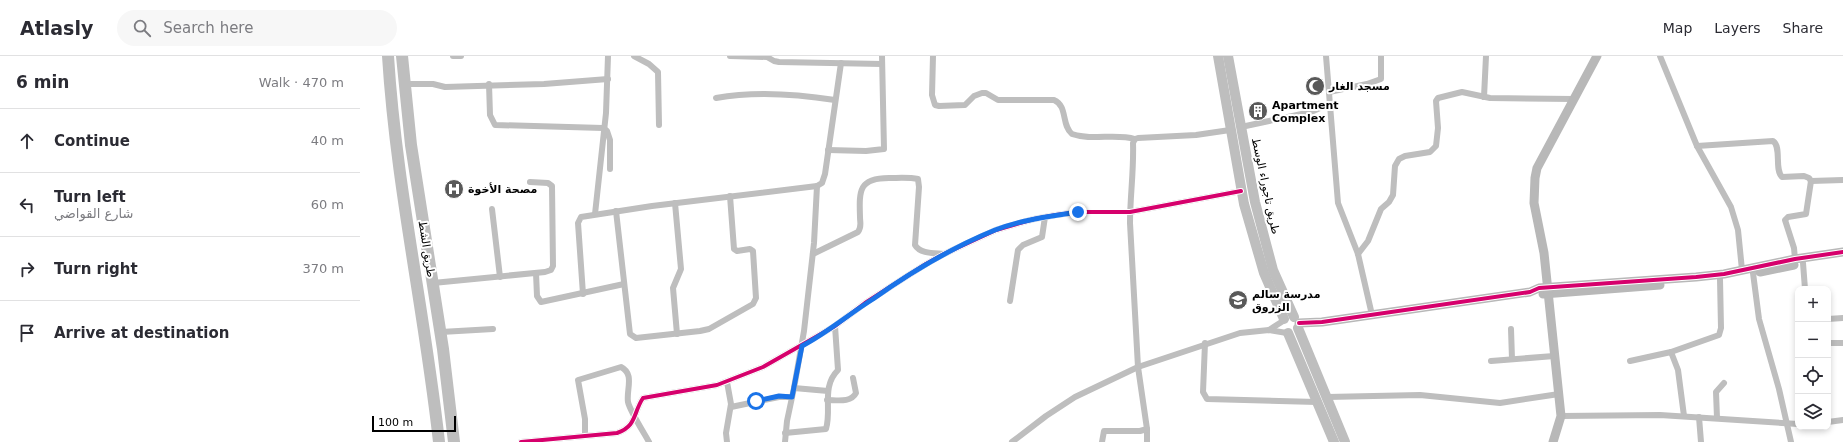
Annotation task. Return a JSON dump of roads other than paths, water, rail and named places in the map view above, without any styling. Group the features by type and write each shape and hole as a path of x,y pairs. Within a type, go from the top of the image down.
{"highway":[{"name":"طريق الشط","path":"388,56 399,161 431,375 438,442"},
{"name":"طريق الشط","path":"402,56 404,88 415,173 441,332 454,442"},
{"path":"391,93 404,88"}],"main road":[{"path":"1218,56 1241,191 1264,273 1291,322 1294,332 1288,333 1334,442"},
{"name":"طريق تاجوراء الوسط","path":"1228,56 1255,202 1273,270 1291,322 1327,397 1345,442"}],"street":[{"path":"453,56 461,56"},
{"path":"595,214 608,79 608,56"},
{"path":"634,56 658,72 659,125"},
{"path":"730,56 768,57 774,62 882,64"},
{"path":"828,150 866,151 884,149 882,56"},
{"path":"933,56 932,95 936,105 964,105 974,96 982,93 986,93 998,100 1054,100 1061,106 1066,123 1072,134 1088,136 1135,139 1196,135 1230,130"},
{"path":"1326,56 1338,203 1358,254 1372,315"},
{"path":"1329,92 1367,84 1381,79 1381,56"},
{"path":"1484,97 1486,56"},
{"path":"1553,442 1561,416 1544,253 1534,203 1535,178 1537,168 1597,56"},
{"path":"1660,56 1697,146 1731,206 1735,218 1742,270"},
{"path":"583,294 578,220 581,217 675,203 820,186 823,180 841,63"},
{"path":"404,88 433,84 439,87 489,84 544,84 608,79"},
{"path":"489,84 490,115 495,125 603,128 607,131 610,140 610,169"},
{"path":"1358,254 1368,241 1381,209 1393,196 1395,166 1399,160 1405,156 1430,152 1436,146 1438,128 1436,101 1438,98 1462,92 1484,97 1574,99"},
{"path":"716,98 733,95 782,95 835,100"},
{"path":"1240,127 1311,112 1329,104"},
{"path":"1135,139 1130,212 1138,367 1147,429 1147,442"},
{"path":"1697,146 1773,141 1777,146 1780,176 1785,178 1804,176 1810,178 1811,181 1843,180"},
{"path":"812,254 860,230 860,202 864,186 866,182 876,178 918,179 919,187 915,245 917,248 924,251 944,254"},
{"path":"1804,286 1799,261 1785,220 1788,217 1806,214 1811,181"},
{"path":"433,283 548,272 553,266 552,186 548,183 530,182"},
{"path":"785,442 785,433 802,346 812,254 817,186"},
{"path":"521,442 617,433 627,430 636,417 638,407 643,398 691,391 727,382 762,367 802,346 835,326 897,282 944,254 996,230 1045,217 1078,212 1130,212 1241,191"},
{"path":"616,211 630,334 636,338 677,334 709,329 755,302 753,251 750,249 736,251 734,249 730,196"},
{"path":"675,203 681,269 674,288 677,334"},
{"path":"492,209 500,277"},
{"path":"1010,301 1018,250 1023,245 1042,237 1045,217"},
{"path":"1012,442 1046,416 1075,397 1138,367 1205,343 1240,333 1269,330 1291,322 1315,323 1530,292 1540,294 1547,290 1696,277 1799,261 1843,252"},
{"path":"1547,290 1636,288 1720,279 1753,273 1799,261 1843,257"},
{"path":"536,273 537,296 541,302 624,284"},
{"path":"1753,273 1759,319 1788,424 1791,442"},
{"path":"1630,361 1671,352 1719,335 1721,328 1720,279"},
{"path":"1831,319 1843,318"},
{"path":"785,433 826,429 828,391 831,379 838,370 835,326"},
{"path":"441,332 493,329"},
{"path":"1511,329 1512,359"},
{"path":"1269,330 1288,333"},
{"path":"1205,343 1203,392 1207,399 1317,402"},
{"path":"1831,343 1843,343"},
{"path":"1671,352 1678,370 1684,416"},
{"path":"1491,361 1554,356"},
{"path":"585,435 585,419 578,382 580,379 621,367 627,372 630,380 628,402 649,442"},
{"path":"827,400 845,400 853,398 856,393 853,378"},
{"path":"727,382 731,407 726,433 727,442"},
{"path":"1717,418 1716,392 1724,383"},
{"path":"794,388 828,391"},
{"path":"1327,397 1420,395 1500,403 1559,394"},
{"path":"731,407 779,396 792,397"},
{"path":"1561,416 1684,416 1795,424"},
{"path":"1699,417 1701,442"},
{"path":"1831,422 1843,420"},
{"path":"1102,442 1104,431 1140,431 1147,429"}],"place":[{"name":"مسجد الغار","path":"1315,86"},
{"name":"Apartment Complex","path":"1258,111"},
{"name":"مصحة الأخوة","path":"454,189"},
{"name":"مدرسة سالم الزروق","path":"1238,300"}]}
